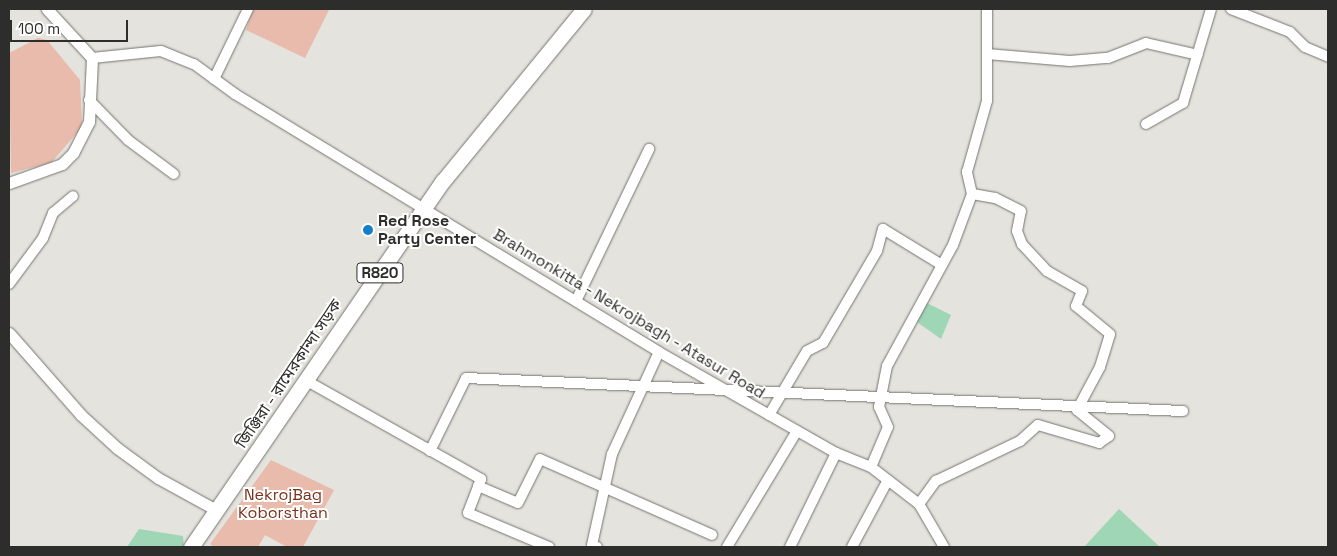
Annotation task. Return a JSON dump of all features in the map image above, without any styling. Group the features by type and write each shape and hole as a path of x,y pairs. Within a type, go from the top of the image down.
{"main road":[{"name":"জিঞ্জিরা - রামেরকান্দা সড়ক","path":"191,547 218,511 424,210 584,9"}],"street":[{"path":"9,183 44,172 73,153 89,122 92,64 47,9"},
{"path":"214,79 248,9"},
{"path":"871,467 888,427 879,407 888,366 942,265 972,194 967,172 987,101 987,9"},
{"path":"1146,124 1183,102 1211,9"},
{"path":"1231,9 1261,13 1328,57"},
{"path":"988,54 1070,61 1108,58 1146,43 1198,56"},
{"name":"Brahmonkitta - Nekrojbagh - Atasur Road","path":"92,64 161,51 194,64 214,79 424,210 659,352 836,453 871,467 919,504 944,547"},
{"path":"89,100 128,140 174,174"},
{"path":"576,301 649,150"},
{"path":"919,504 936,481 1020,441 1038,425 1099,443 1109,436 1077,410 1103,361 1110,334 1076,306 1082,291 1047,271 1022,244 1018,231 1021,211 995,198 972,194"},
{"path":"9,284 43,238 53,213 73,196"},
{"path":"769,415 807,350 823,344 877,251 883,229 942,265"},
{"path":"9,333 81,415 117,448 158,478 218,511"},
{"path":"597,547 592,545 607,485 612,454 659,352"},
{"path":"430,451 466,378 1183,411"},
{"path":"307,381 482,479 468,513 549,547"},
{"path":"727,547 796,431"},
{"path":"790,547 836,453"},
{"path":"478,486 518,503 540,459 607,485 712,535"},
{"path":"852,547 888,480"}],"green space":[{"path":"253,9 329,10 305,58 246,30"},
{"path":"38,38 47,40 80,80 82,127 51,163 11,173 9,53"},
{"name":"NekrojBag Koborsthan","path":"271,460 334,490 303,547 287,547 265,535 258,547 214,547 210,544"}],"shaded area":[{"path":"927,303 951,315 941,339 917,322"},
{"path":"1119,509 1160,547 1084,547"},
{"path":"139,529 183,536 184,547 127,547"}],"place":[{"name":"Red Rose Party Center","path":"368,230"}]}
